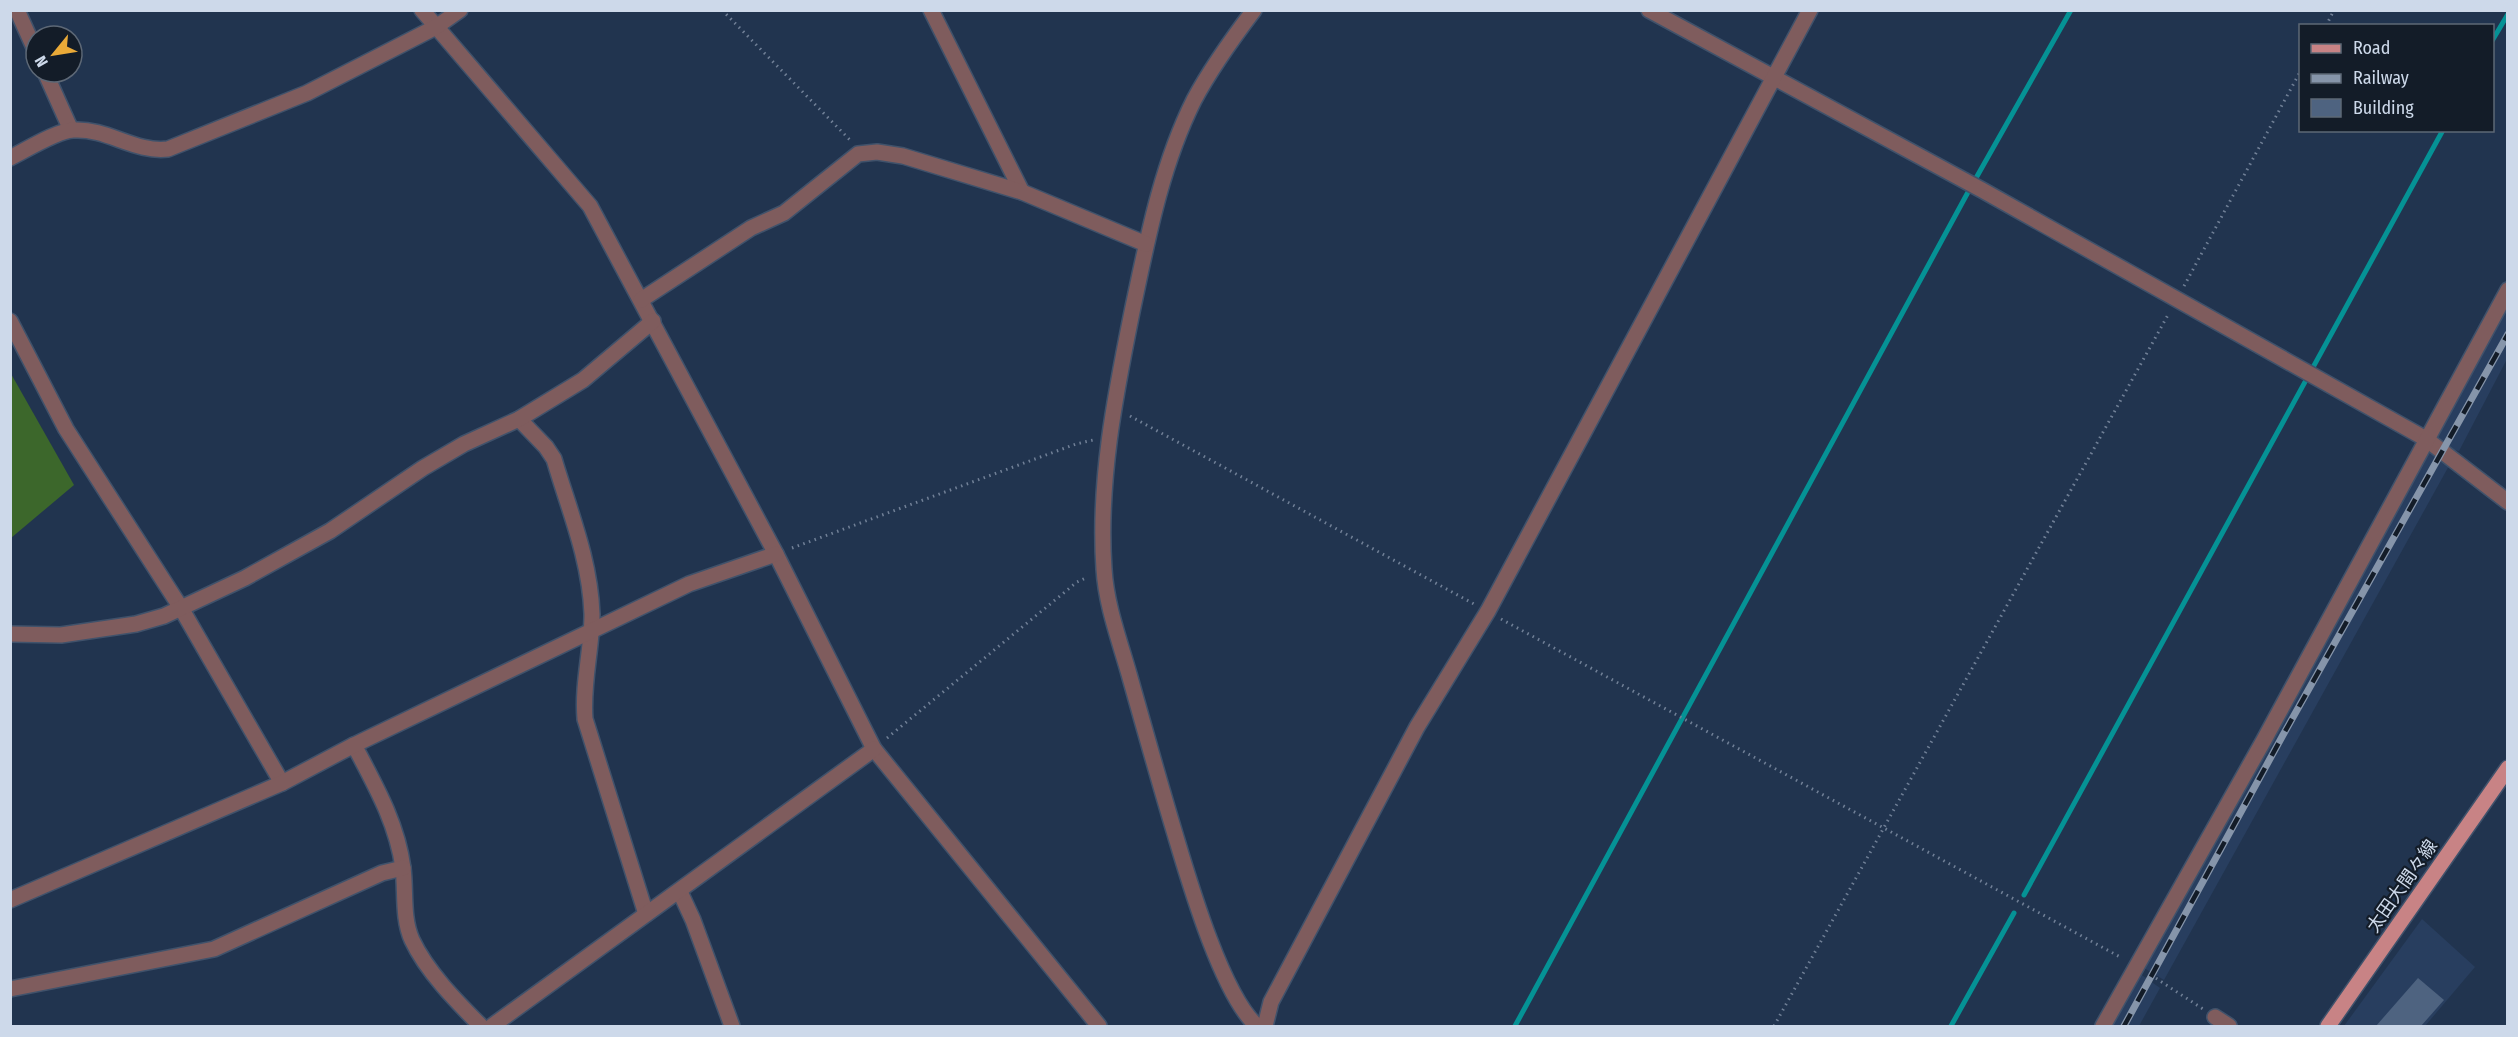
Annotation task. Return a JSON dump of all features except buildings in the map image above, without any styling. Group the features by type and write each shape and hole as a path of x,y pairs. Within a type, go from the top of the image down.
{"main road":[{"name":"太田大間々線","path":"2328,1026 2508,768"}],"street":[{"path":"17,10 24,25"},
{"path":"422,10 590,206 776,554 874,749 1099,1026"},
{"path":"10,158 71,130 94,132 145,149 168,149 307,93 436,27 460,10"},
{"path":"931,10 1022,192"},
{"path":"1254,10 1223,52 1194,101 1168,165 1146,244 1114,410 1102,504 1104,570 1110,610 1192,892 1230,989 1257,1026"},
{"path":"1648,10 1982,190 2426,439 2508,502"},
{"path":"1265,1026 1271,1002 1417,727 1488,611 1810,10"},
{"path":"50,84 71,130"},
{"path":"641,300 752,228 784,213 858,154 877,152 903,156 1022,192 1146,244"},
{"path":"2103,1026 2253,760 2508,290"},
{"path":"10,321 66,429 180,608 282,783"},
{"path":"10,634 100,631 146,621 245,578 330,531 423,468 465,444 519,419 583,380 653,321"},
{"path":"519,419 546,447 554,459 583,548 592,615 583,693 585,719 646,914"},
{"path":"10,900 282,783 354,745 689,584 776,554"},
{"path":"354,745 388,809 403,868 405,906 412,940 427,963 481,1026"},
{"path":"492,1026 646,914 680,892 874,749"},
{"path":"10,989 214,949 382,873 403,868"},
{"path":"680,892 693,920 732,1026"},
{"path":"2215,1017 2229,1026"}],"path":[{"path":"722,10 864,154"},
{"path":"2327,24 2334,10"},
{"path":"1774,1026 2299,76"},
{"path":"1114,410 1135,418 2136,966 2215,1017"},
{"path":"776,554 1076,444 1110,436"},
{"path":"874,749 1077,582 1104,570"}],"shaded area":[{"path":"2507,307 2507,359 2459,451 2454,450 2437,439 2438,435"},
{"path":"2431,451 2450,464 2164,980 2144,968 2428,452"},
{"path":"2422,919 2475,967 2425,1026 2344,1026"},
{"path":"2139,973 2160,988 2139,1026 2110,1026"}],"green space":[{"path":"10,372 74,485 11,538 10,538"}],"waterway":[{"path":"1515,1026 1967,194 2071,10"},
{"path":"2494,38 2508,14"},
{"path":"2024,895 2442,132"},
{"path":"1951,1026 2014,913"}],"railway":[{"path":"2124,1026 2283,735 2508,334"}]}
